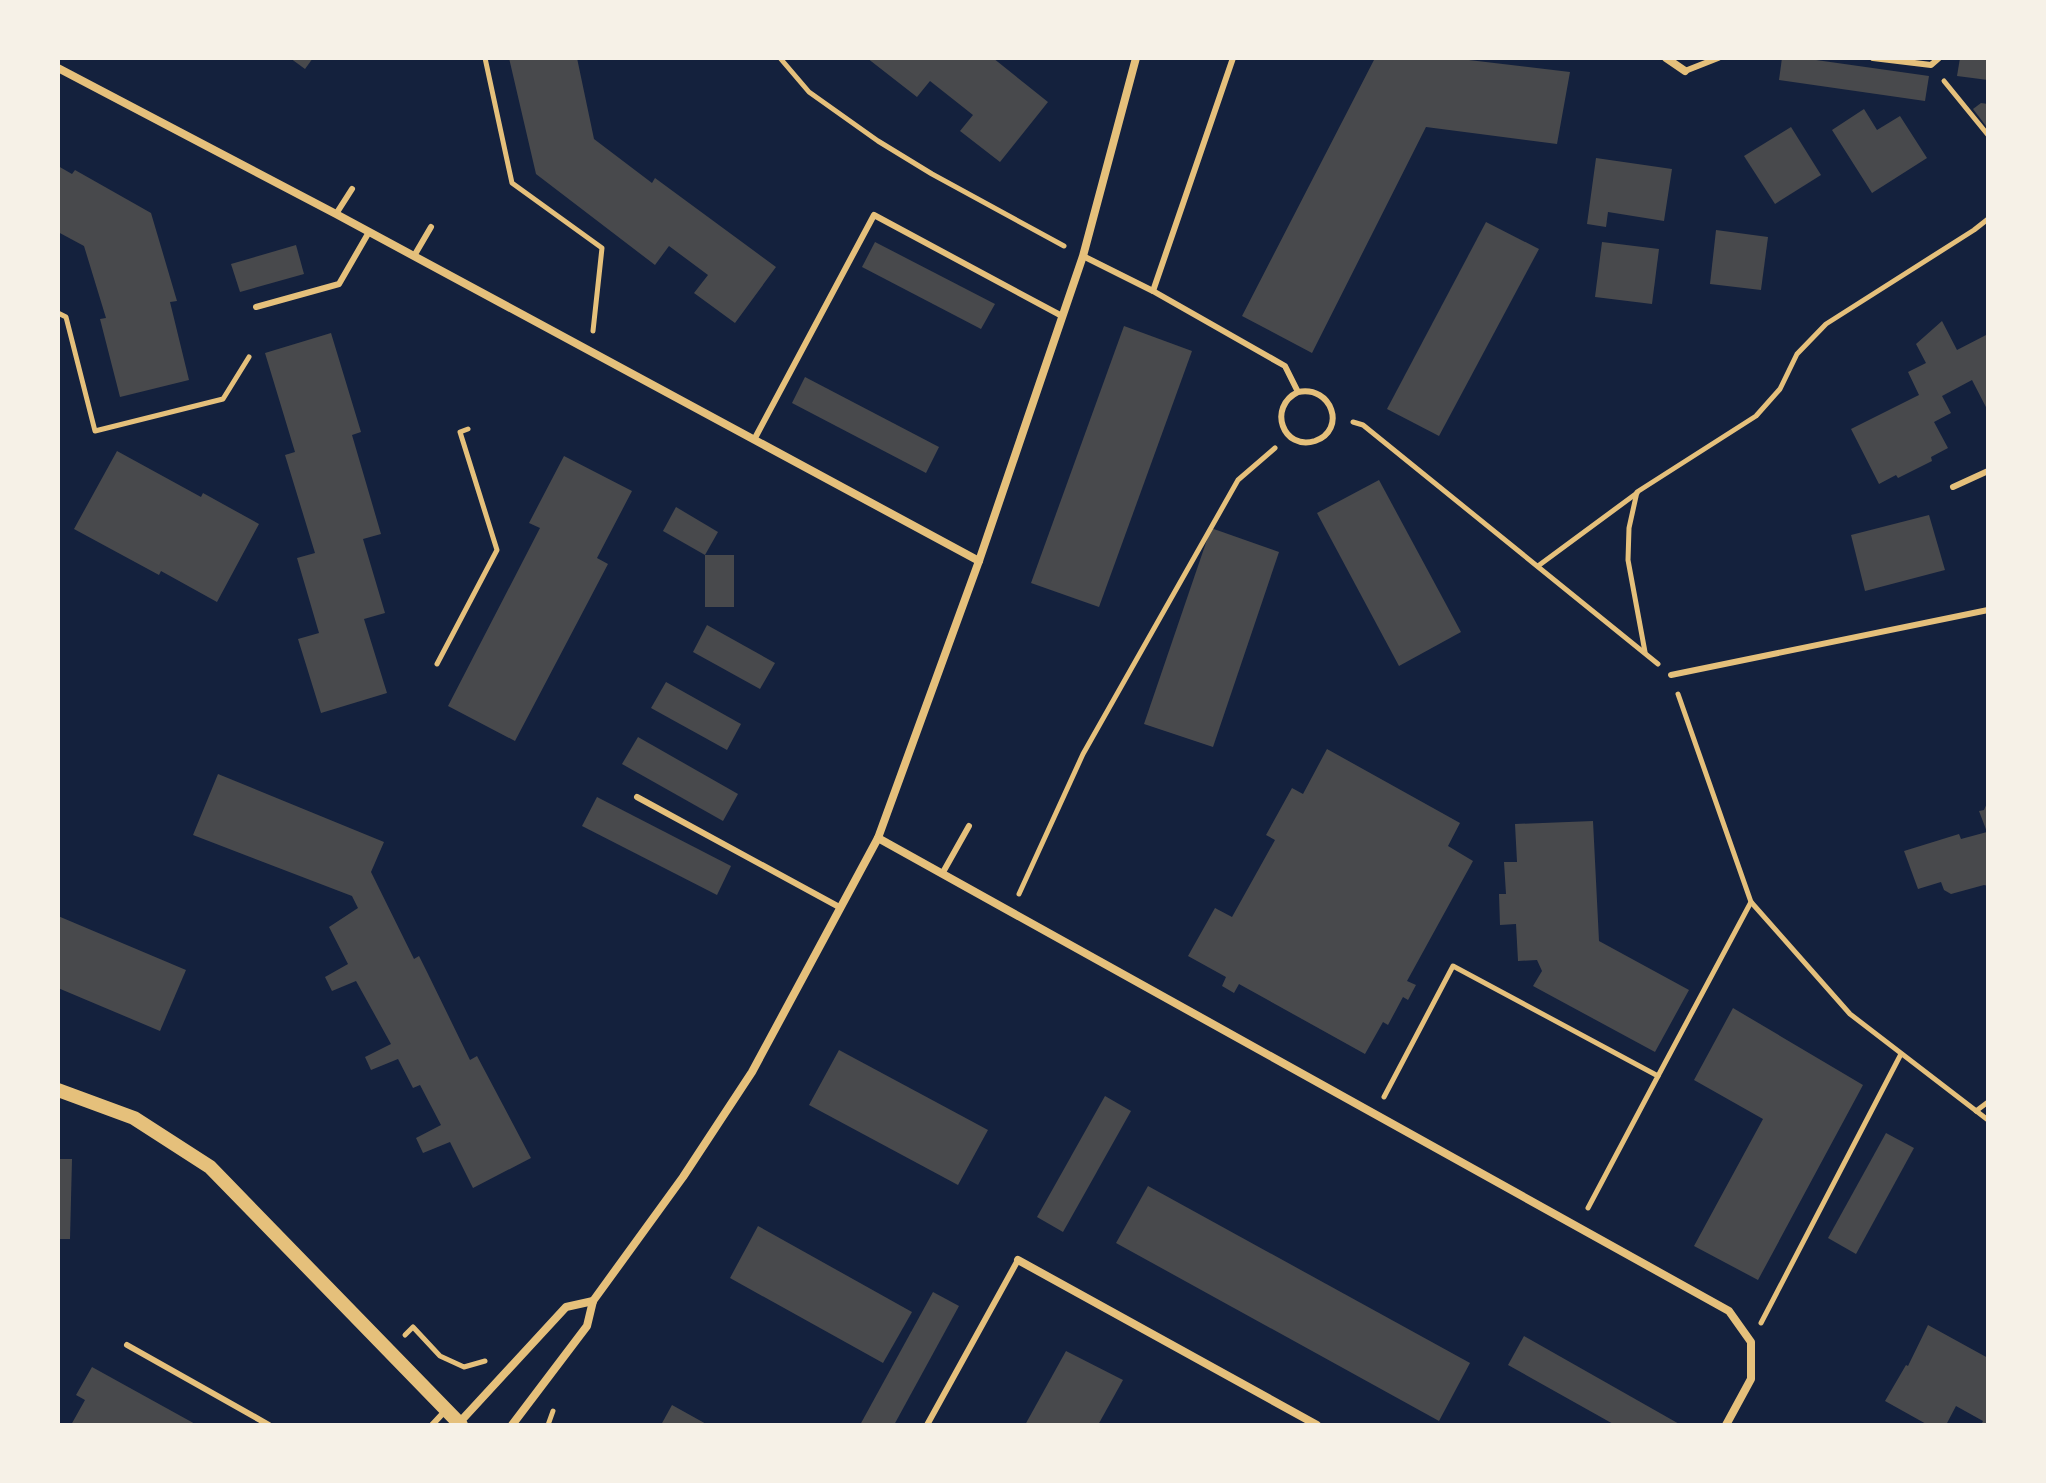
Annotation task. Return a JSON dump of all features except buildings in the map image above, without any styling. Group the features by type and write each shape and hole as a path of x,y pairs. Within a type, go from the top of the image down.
{"street":[{"path":"512,1425 587,1326 593,1301 683,1177 752,1072 878,838 979,561 1083,256 1136,58"},
{"path":"1666,58 1685,71"},
{"path":"58,68 755,438 979,561"},
{"path":"878,838 1729,1311 1751,1342 1751,1379 1726,1425"},
{"path":"58,1090 134,1118 210,1167 460,1424 566,1307 593,1301"},
{"path":"1018,1260 1317,1425"}],"lane":[{"path":"1153,291 1233,58"},
{"path":"1685,71 1718,58"},
{"path":"1873,58 1931,65 1939,58"},
{"path":"336,214 352,189"},
{"path":"755,438 874,215 1062,316"},
{"path":"414,256 431,227"},
{"path":"256,307 339,284 369,232"},
{"path":"1083,256 1153,291 1285,366 1298,392"},
{"path":"1307,390 1322,396 1331,409 1332,417 1327,432 1314,441 1305,442 1289,435 1283,428 1281,411 1290,396 1307,390"},
{"path":"1953,487 1988,471"},
{"path":"1671,675 1988,610"},
{"path":"637,797 841,908"},
{"path":"942,874 969,826"},
{"path":"927,1425 1018,1260"},
{"path":"127,1345 269,1425"},
{"path":"432,1425 446,1410"}],"path":[{"path":"485,58 512,183 602,248 591,351"},
{"path":"780,58 809,92 878,141 1083,256"},
{"path":"1931,65 1988,135"},
{"path":"1538,566 1637,492 1756,416 1780,389 1797,354 1826,324 1988,219"},
{"path":"58,313 66,317 95,431 223,399 249,357"},
{"path":"1332,417 1363,425 1671,675 1751,902 1850,1014 1988,1120"},
{"path":"437,664 497,550 460,432 468,429"},
{"path":"1010,913 1083,754 1238,480 1289,435"},
{"path":"1637,492 1629,528 1628,560 1645,652"},
{"path":"1578,1227 1751,902"},
{"path":"1374,1115 1453,966 1658,1076"},
{"path":"1751,1342 1901,1054"},
{"path":"1976,1111 1988,1102"}]}
